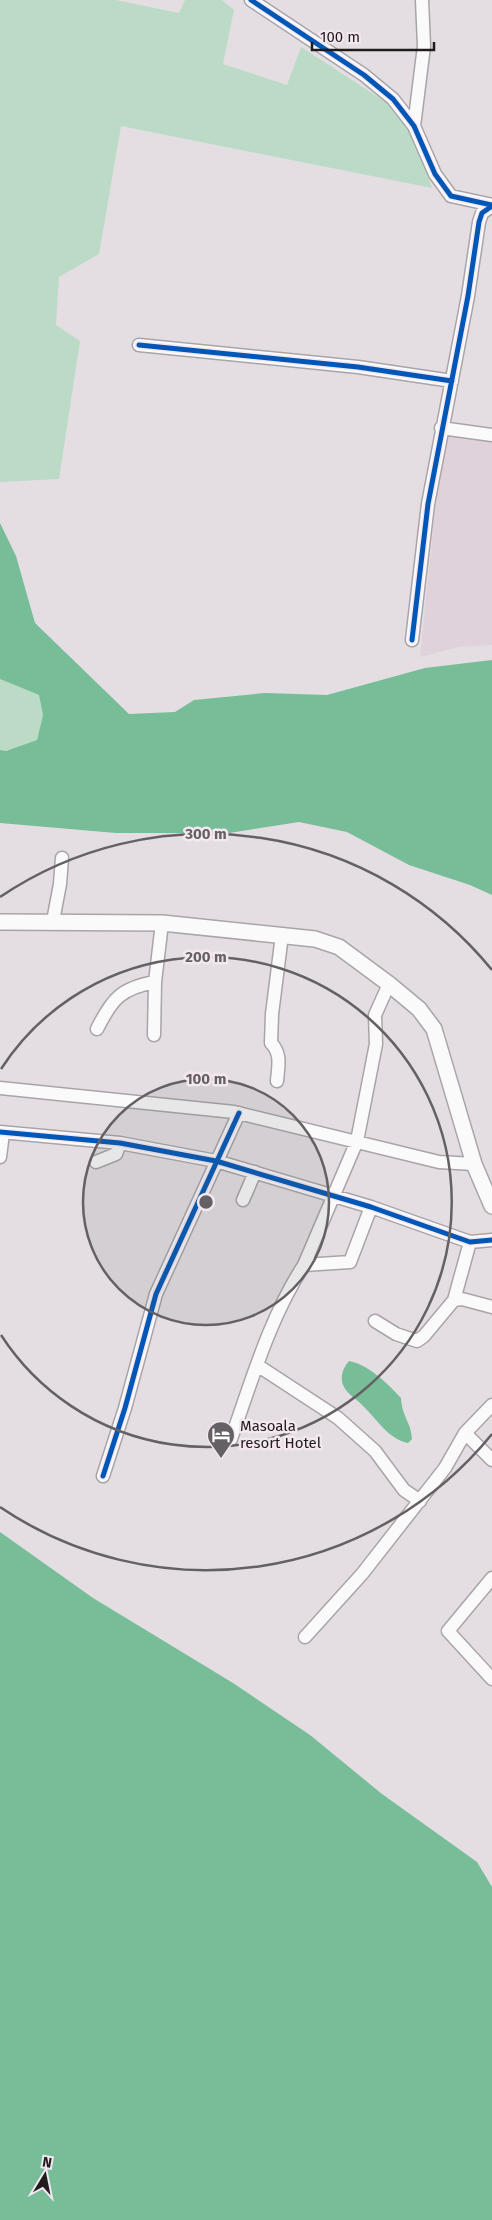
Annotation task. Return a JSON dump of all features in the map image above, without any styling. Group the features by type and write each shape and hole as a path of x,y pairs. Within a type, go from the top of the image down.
{"main road":[{"path":"0,922 162,923 315,939 339,947 419,1009 434,1029 474,1164 492,1206"}],"street":[{"path":"251,0 364,75 393,99 414,126 435,174 451,196 492,205"},
{"path":"414,126 424,46 422,0"},
{"path":"412,640 428,504 441,428 468,296 479,222 482,212 492,205"},
{"path":"139,345 358,367 452,381"},
{"path":"441,428 492,435"},
{"path":"53,921 60,884 62,858"},
{"path":"154,1035 155,982 162,923"},
{"path":"277,1081 278,1050 271,1043 272,1014 282,935"},
{"path":"97,1029 116,996 141,984 155,982"},
{"path":"231,1438 257,1366 293,1282 304,1264 357,1141 376,1044 375,1015 389,984"},
{"path":"0,1088 239,1113 439,1162 474,1164"},
{"path":"103,1476 125,1408 156,1294 239,1113"},
{"path":"0,1157 2,1133 120,1142 216,1161 255,1172 371,1207 470,1242 492,1240"},
{"path":"96,1162 116,1154 120,1142"},
{"path":"243,1200 255,1172"},
{"path":"304,1264 350,1262 371,1207"},
{"path":"375,1320 396,1334 417,1341 424,1336 454,1300 470,1242"},
{"path":"454,1300 462,1299 492,1307"},
{"path":"257,1366 338,1418 375,1451 404,1490 420,1501"},
{"path":"305,1637 362,1574 445,1468 465,1434 492,1405"},
{"path":"465,1434 492,1460"},
{"path":"492,1578 448,1631 492,1679"}],"shaded area":[{"path":"0,0 116,0 179,13 185,0 222,0 234,10 223,64 287,85 301,47 389,104 415,140 432,188 121,126 99,254 59,277 56,325 80,341 59,479 0,482"},
{"path":"443,434 492,439 492,645 459,647 420,657"},
{"path":"0,523 16,556 35,623 129,714 175,712 194,700 265,693 327,695 425,668 492,660 492,895 470,885 409,865 347,832 299,822 229,833 116,833 0,823 0,750 6,751 37,740 43,715 39,695 0,679"},
{"path":"0,679 39,695 43,715 37,740 6,751 0,750"},
{"path":"349,1361 364,1366 384,1381 401,1398 412,1439 408,1443 394,1437 383,1428 346,1390 342,1377 343,1370"},
{"path":"0,1532 93,1598 233,1683 310,1735 382,1794 477,1862 492,1887 492,2220 0,2220"}],"cycle path":[{"path":"251,0 364,75 393,99 414,126 435,174 451,196 492,205"},
{"path":"412,640 428,504 468,296 479,222 482,213 492,206"},
{"path":"139,345 358,367 452,381"},
{"path":"103,1476 125,1408 156,1294 239,1113"},
{"path":"0,1132 120,1143 216,1161 371,1207 470,1242 492,1240"}],"place":[{"name":"Masoala resort Hotel","path":"221,1459"}]}
